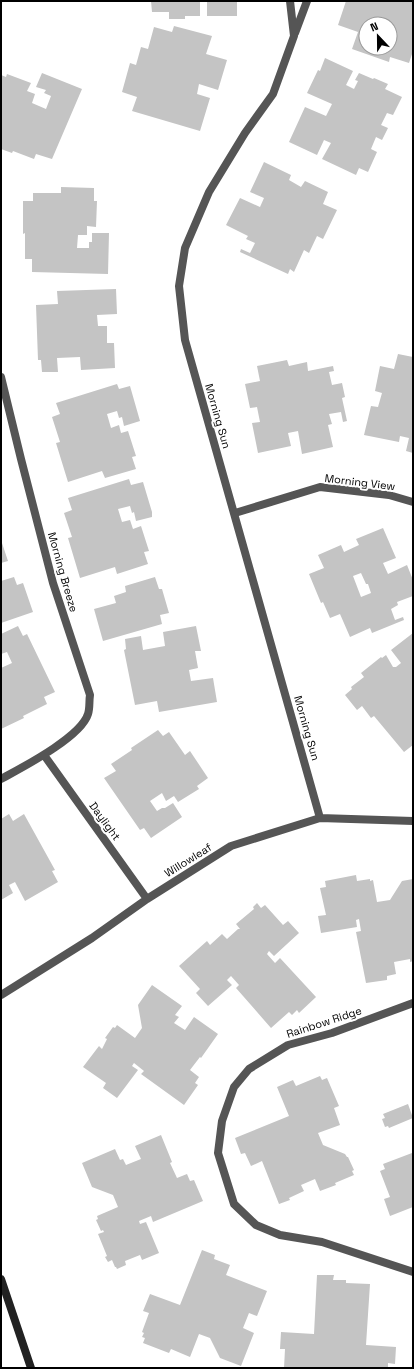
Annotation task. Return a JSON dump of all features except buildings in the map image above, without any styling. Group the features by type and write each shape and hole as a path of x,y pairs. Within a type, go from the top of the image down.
{"street":[{"name":"Morning Sun","path":"290,1 294,36"},
{"name":"Morning Sun","path":"307,1 274,94 245,133 209,192 185,248 179,286 185,340 320,818"},
{"name":"Morning Breeze","path":"1,377 20,459 53,583 90,695 89,713 81,726 44,755 1,779"},
{"name":"Morning View","path":"234,513 320,487 389,495 413,502"},
{"name":"Daylight","path":"44,755 147,899"},
{"name":"Willowleaf","path":"1,995 92,938 147,899 231,846 320,818 413,821"},
{"name":"Rainbow Ridge","path":"413,1003 332,1033 288,1045 249,1069 234,1086 222,1121 218,1152 234,1204 256,1225 280,1235 322,1242 413,1272"},
{"path":"1,1280 32,1368"}]}
